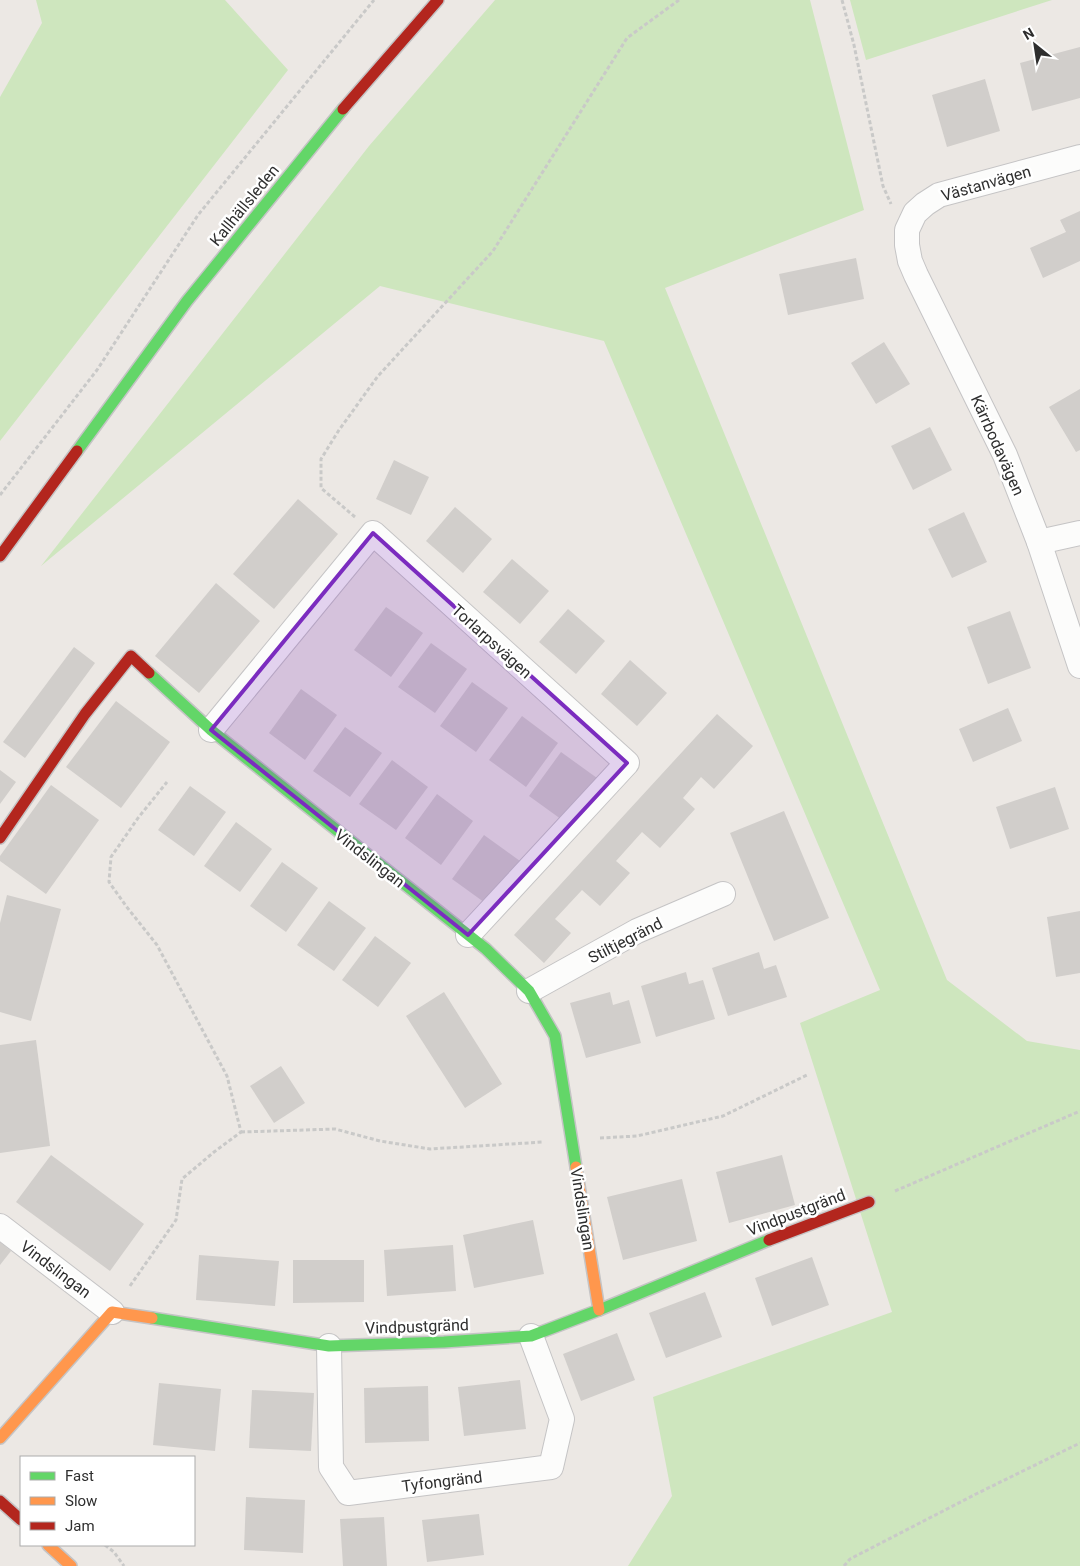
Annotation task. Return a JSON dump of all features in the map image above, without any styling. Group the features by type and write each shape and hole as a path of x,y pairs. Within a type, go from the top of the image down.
{"street":[{"name":"Kallhällsleden","path":"0,556 187,301 336,118 438,0"},
{"name":"Västanvägen","path":"907,230 915,213 939,195 1080,156"},
{"name":"Kärrbodavägen","path":"907,230 910,261 1005,455 1038,542 1080,666"},
{"name":"Kallhällsleden","path":"0,541 86,438"},
{"path":"1038,542 1080,532"},
{"path":"212,730 373,533"},
{"name":"Torlarpsvägen","path":"373,533 627,763 468,935"},
{"name":"Vindslingan","path":"0,838 85,714 131,656 212,730 312,812 468,935 500,962 529,991 555,1036 599,1310"},
{"name":"Stiltjegränd","path":"529,991 637,931 722,894"},
{"name":"Vindpustgränd","path":"112,1312 329,1346 444,1342 531,1336 746,1249 869,1202"},
{"name":"Vindslingan","path":"0,1226 112,1312"},
{"path":"0,1438 112,1312"},
{"name":"Tyfongränd","path":"329,1346 331,1467 348,1493 551,1467 562,1419 531,1336"},
{"path":"0,1501 20,1519"},
{"path":"49,1546 71,1566"}],"path":[{"path":"0,495 97,370 198,215 374,0"},
{"path":"373,533 321,488 321,459 339,430 378,376 493,252 627,38 679,0"},
{"path":"842,0 854,45 883,186 892,207 907,230"},
{"path":"167,782 138,818 111,857 109,882 157,945 227,1076 242,1132"},
{"path":"112,1312 176,1220 182,1179 214,1152 242,1132 335,1130 380,1141 430,1149 637,1136 723,1116 809,1074"},
{"path":"869,1202 1080,1111"},
{"path":"844,1566 850,1559 1080,1443"},
{"path":"106,1546 114,1552 124,1566"}],"highlighted area":[{"path":"373,533 627,763 468,935 211,730"}],"green space":[{"path":"36,0 225,0 288,70 0,441 0,97 42,23"},
{"path":"495,0 810,0 864,210 665,288 947,980 1027,1041 1080,1050 1080,1566 628,1566 672,1496 653,1397 892,1312 800,1023 880,990 604,341 380,286 41,566 369,146"},
{"path":"850,0 1052,0 866,60"}],"building":[{"path":"1080,47 1080,98 1032,111 1020,63"},
{"path":"985,79 1000,131 947,147 932,95"},
{"path":"1080,211 1080,261 1043,278 1030,248 1066,232 1060,220"},
{"path":"856,258 864,299 788,315 779,274"},
{"path":"884,342 910,384 876,404 851,363"},
{"path":"1080,389 1080,450 1076,452 1049,407"},
{"path":"930,427 952,470 913,490 891,446"},
{"path":"394,460 429,477 411,515 376,499"},
{"path":"298,499 338,534 274,609 233,574"},
{"path":"455,507 492,539 463,573 426,541"},
{"path":"964,512 987,562 952,578 928,529"},
{"path":"512,559 549,591 520,624 483,592"},
{"path":"216,583 260,621 199,693 155,656"},
{"path":"386,607 423,633 391,677 354,650"},
{"path":"568,609 605,641 576,674 539,642"},
{"path":"1010,611 1031,668 988,684 967,627"},
{"path":"431,643 467,669 435,713 398,687"},
{"path":"74,647 95,663 25,758 3,742"},
{"path":"630,660 667,693 637,726 601,694"},
{"path":"472,682 508,708 476,752 440,726"},
{"path":"301,689 337,715 305,760 269,733"},
{"path":"116,701 170,742 121,808 66,767"},
{"path":"1008,708 1022,741 973,762 959,729"},
{"path":"717,714 753,746 714,789 701,777 683,798 695,809 660,848 642,832 616,861 630,873 600,906 582,890 555,919 571,933 544,963 514,935"},
{"path":"522,716 558,743 526,787 489,760"},
{"path":"345,727 382,753 350,797 313,771"},
{"path":"561,752 597,778 565,822 529,796"},
{"path":"392,760 428,787 396,830 359,804"},
{"path":"0,770 16,782 0,804"},
{"path":"51,785 99,820 46,894 0,861 0,856"},
{"path":"190,786 226,812 194,856 158,830"},
{"path":"1055,787 1069,829 1010,849 996,807"},
{"path":"437,794 473,821 441,865 405,838"},
{"path":"784,811 829,918 774,941 730,833"},
{"path":"236,822 272,849 240,892 204,866"},
{"path":"484,835 520,861 488,905 452,879"},
{"path":"282,862 318,888 286,932 250,906"},
{"path":"7,895 61,909 31,1021 0,1012 0,923"},
{"path":"329,901 366,928 334,971 297,945"},
{"path":"1080,911 1080,973 1056,977 1047,917"},
{"path":"375,936 411,963 378,1007 342,980"},
{"path":"759,952 764,969 776,965 787,997 728,1016 712,968"},
{"path":"686,972 689,984 703,980 715,1019 656,1037 641,986"},
{"path":"444,992 502,1084 465,1108 406,1016"},
{"path":"610,992 613,1005 629,1000 641,1043 586,1058 570,1003"},
{"path":"36,1040 50,1146 0,1153 0,1045"},
{"path":"281,1066 305,1103 274,1123 250,1086"},
{"path":"51,1155 144,1224 110,1271 16,1202"},
{"path":"782,1155 795,1205 729,1223 716,1172"},
{"path":"682,1179 697,1241 623,1260 607,1197"},
{"path":"533,1220 544,1274 474,1288 463,1235"},
{"path":"0,1242 11,1251 0,1265"},
{"path":"453,1245 456,1291 387,1296 384,1250"},
{"path":"199,1255 279,1261 275,1306 196,1300"},
{"path":"812,1257 829,1305 772,1326 755,1278"},
{"path":"293,1260 364,1260 364,1302 293,1303"},
{"path":"705,1292 722,1337 666,1358 649,1313"},
{"path":"617,1333 635,1380 581,1401 563,1354"},
{"path":"520,1380 526,1429 464,1436 458,1387"},
{"path":"159,1383 221,1389 215,1451 153,1445"},
{"path":"428,1386 429,1441 365,1443 364,1388"},
{"path":"252,1390 314,1393 311,1451 249,1448"},
{"path":"246,1497 305,1500 303,1553 244,1550"},
{"path":"479,1514 484,1555 427,1562 422,1520"},
{"path":"384,1517 387,1566 343,1566 340,1519"}],"traffic: fast":[{"path":"77,451 187,301 343,109"},
{"path":"149,673 211,730 486,949 529,991 555,1036 576,1167"},
{"path":"152,1318 329,1346 444,1342 531,1336 769,1240"}],"traffic: slow":[{"path":"576,1167 599,1310"},
{"path":"0,1438 112,1312 152,1318"},
{"path":"49,1546 71,1566"}],"traffic: jam":[{"path":"343,109 438,0"},
{"path":"0,556 77,451"},
{"path":"0,838 85,714 131,656 149,673"},
{"path":"769,1240 869,1202"},
{"path":"0,1501 20,1519"}]}
